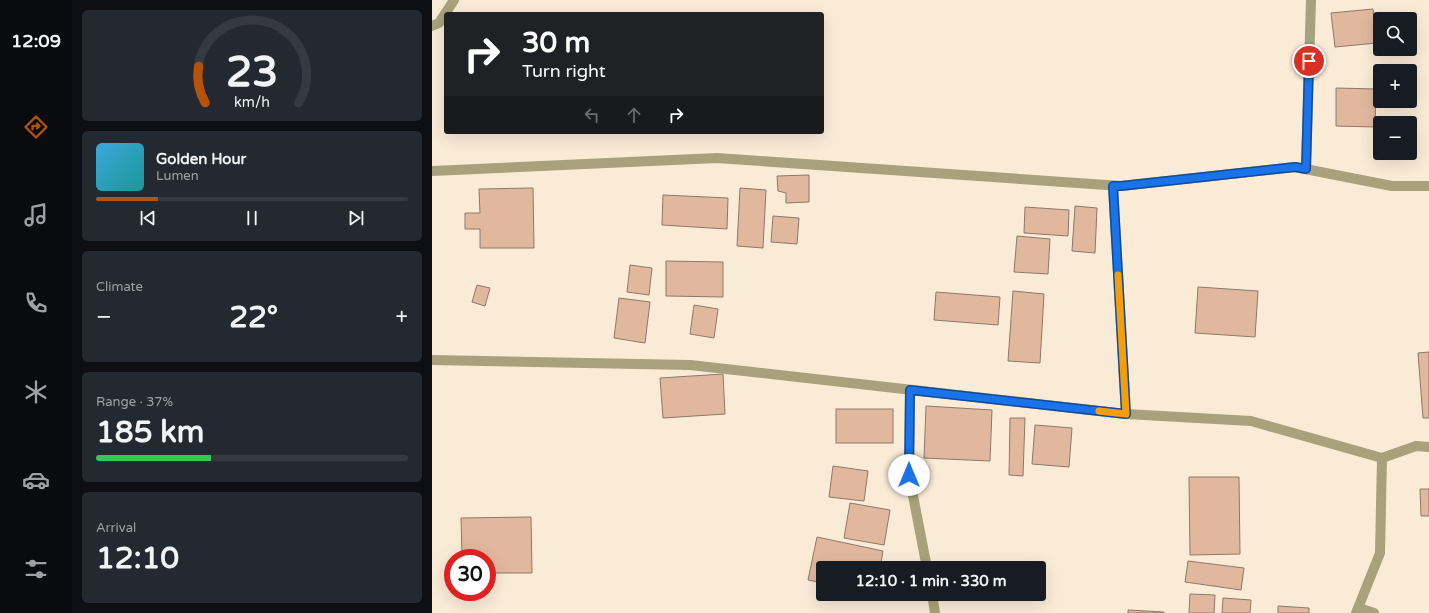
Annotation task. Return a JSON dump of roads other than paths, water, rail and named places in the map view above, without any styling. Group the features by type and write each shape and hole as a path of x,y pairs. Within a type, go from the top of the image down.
{"street":[{"path":"446,12 454,0"},
{"path":"1306,169 1311,0"},
{"path":"432,26 439,23 444,15"},
{"path":"432,171 717,158 1113,186 1295,167 1392,186 1429,186"},
{"path":"1113,186 1126,414"},
{"path":"432,360 690,365 1126,414 1251,421 1382,458 1416,446 1429,447"},
{"path":"910,390 909,475 926,561"},
{"path":"1374,613 1358,610 1380,553 1382,458"},
{"path":"933,601 935,613"}]}
